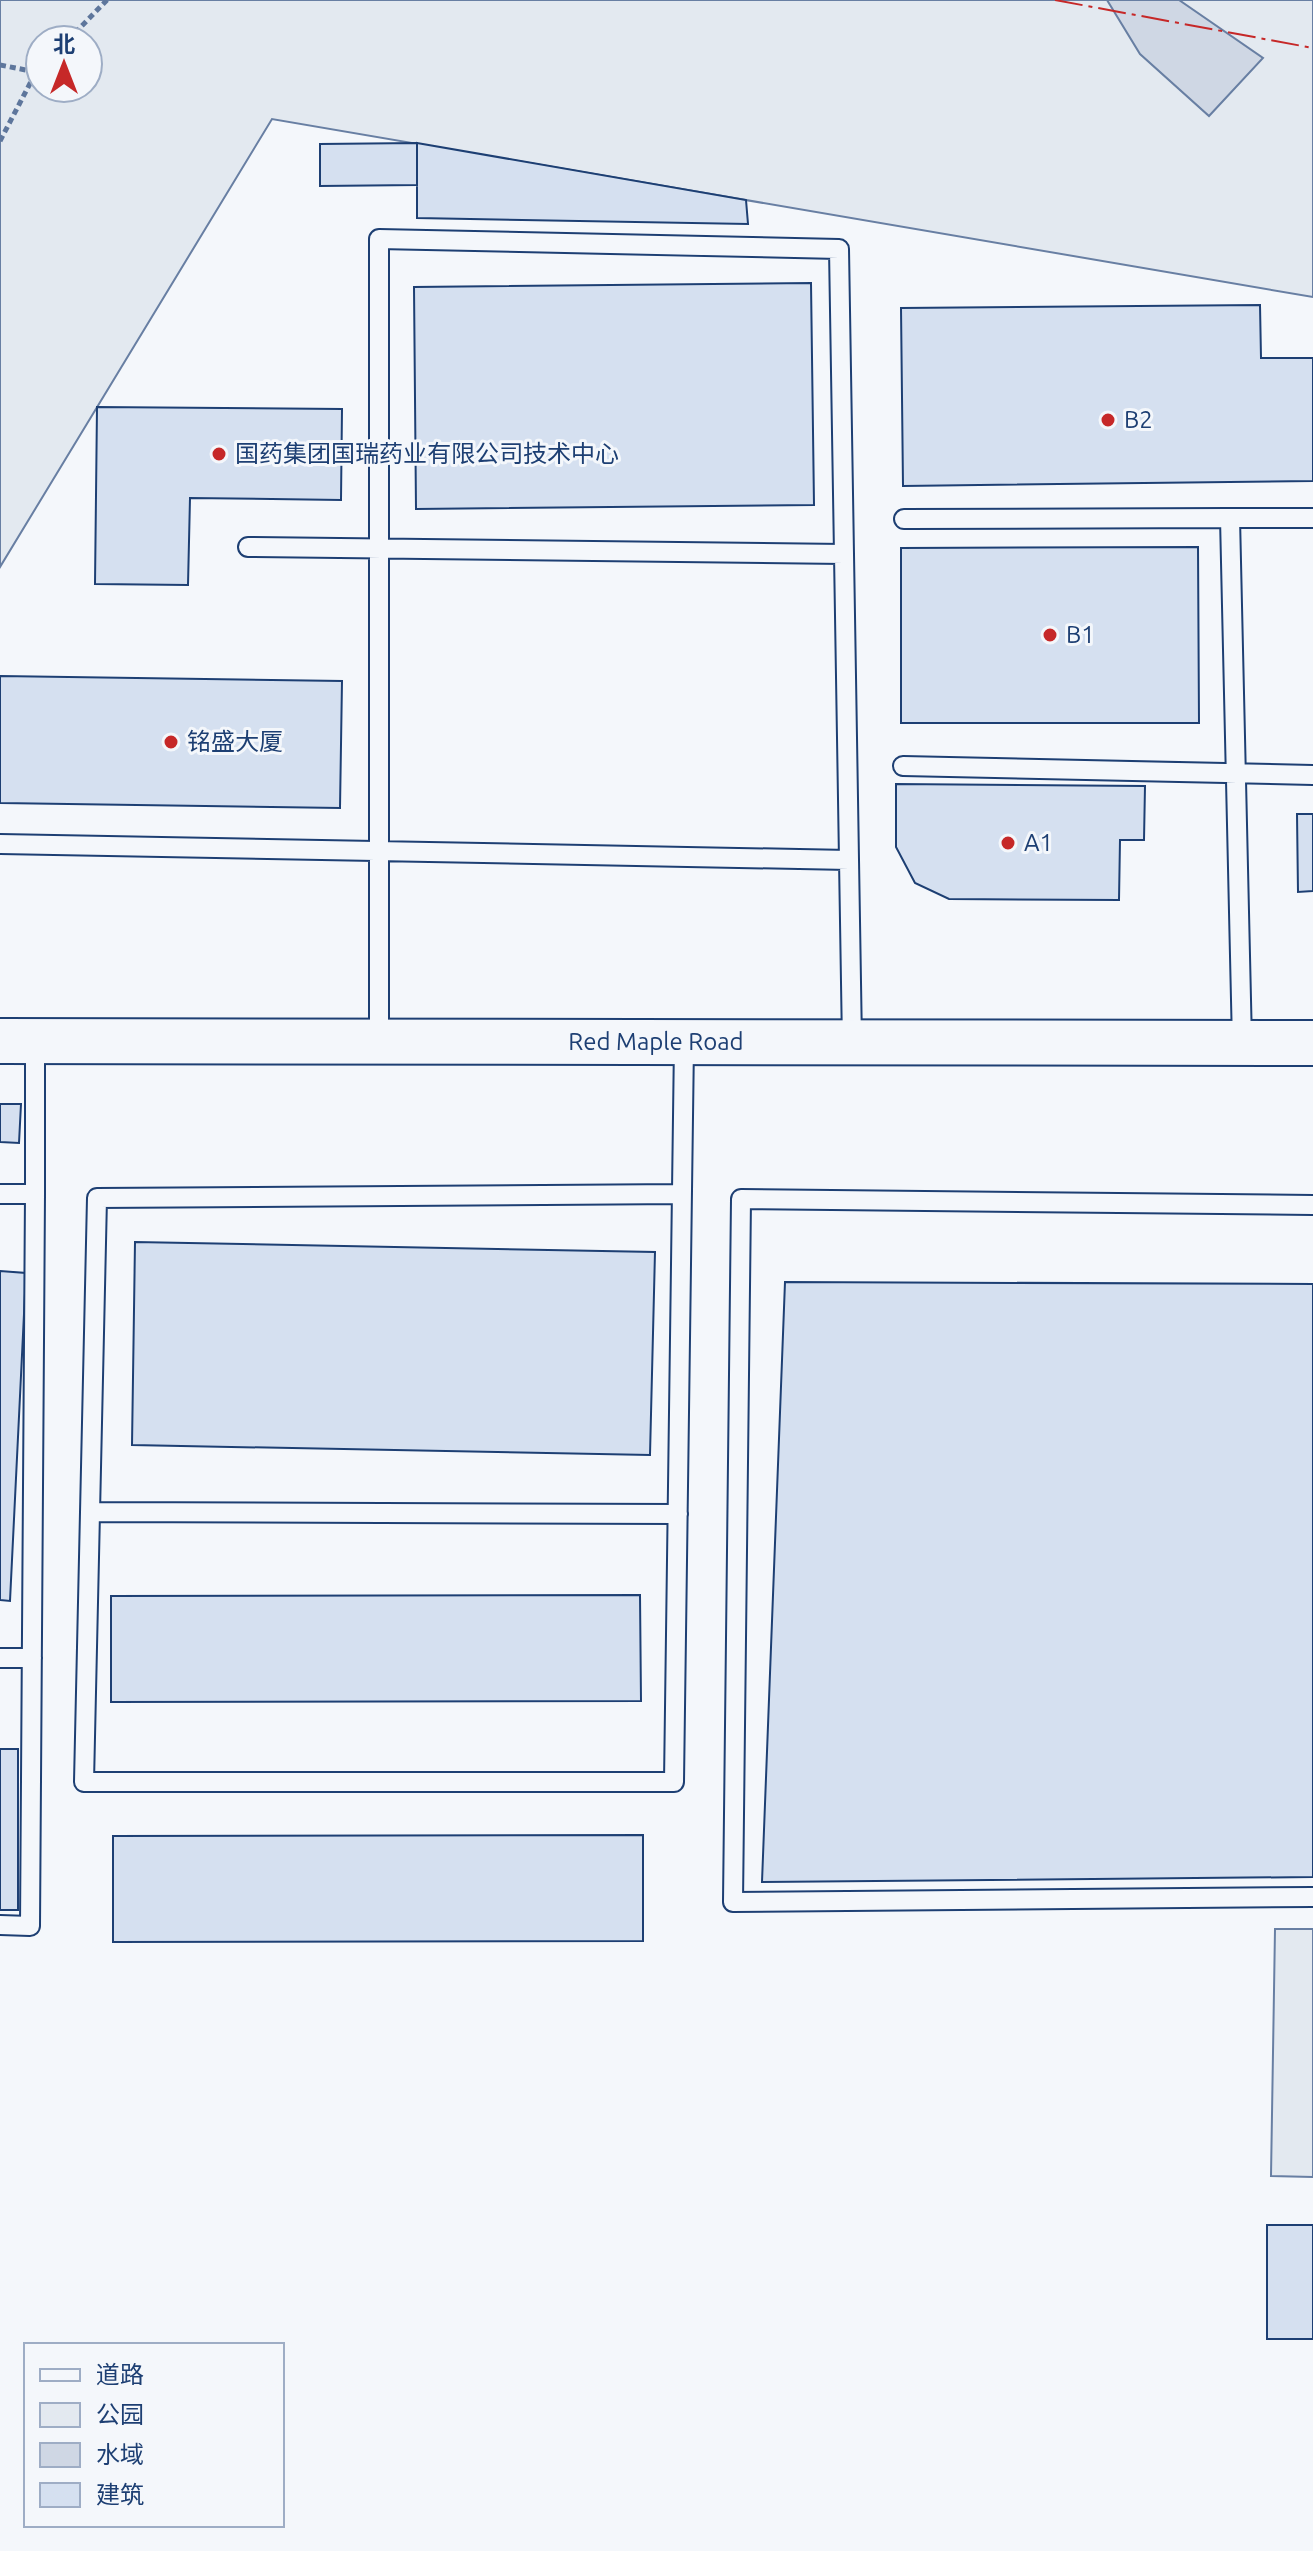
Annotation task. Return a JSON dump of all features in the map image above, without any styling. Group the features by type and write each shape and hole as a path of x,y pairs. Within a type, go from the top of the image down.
{"street":[{"name":"Red Maple Road","path":"18,1041 1313,1043"}],"lane":[{"path":"379,1042 379,239 839,249 852,1043"},
{"path":"1230,518 1242,1043"},
{"path":"904,519 1313,518"},
{"path":"248,547 844,554"},
{"path":"903,766 1313,775"},
{"path":"0,844 849,860"},
{"path":"0,1925 30,1926 35,1194 18,1041"},
{"path":"682,1194 97,1198 84,1782 674,1782 678,1514 684,1043"},
{"path":"0,1194 35,1194"},
{"path":"1313,1205 741,1199 733,1902 1313,1897"},
{"path":"90,1512 678,1514"},
{"path":"0,1658 32,1658"}],"path":[{"path":"84,24 107,0"},
{"path":"0,65 24,68"},
{"path":"0,141 24,96"}],"green space":[{"path":"0,0 1313,0 1313,297 272,119 0,567"},
{"path":"1275,1929 1313,1929 1313,2177 1271,2176"}],"water":[{"path":"1107,0 1179,0 1263,58 1209,116 1140,54"}],"building":[{"path":"417,143 746,200 748,224 417,218"},
{"path":"417,143 417,185 320,186 320,144"},
{"path":"811,283 814,505 416,509 414,287"},
{"name":"B2","path":"1260,305 1261,358 1313,358 1313,481 903,486 901,308"},
{"name":"国药集团国瑞药业有限公司技术中心","path":"97,407 342,409 341,500 190,498 188,585 95,584"},
{"name":"B1","path":"1198,547 1199,723 901,723 901,548"},
{"name":"铭盛大厦","path":"0,676 342,681 340,808 0,803"},
{"name":"A1","path":"896,784 1145,786 1144,840 1120,840 1119,900 949,899 915,883 896,847"},
{"path":"1297,814 1313,814 1313,891 1298,892"},
{"path":"0,1104 21,1104 19,1143 0,1142"},
{"path":"135,1242 655,1252 650,1455 132,1445"},
{"path":"0,1271 26,1273 10,1601 0,1600"},
{"path":"785,1282 1313,1284 1313,1877 762,1882"},
{"path":"640,1595 641,1701 111,1702 111,1596"},
{"path":"0,1749 18,1749 18,1910 0,1910"},
{"path":"643,1835 643,1941 113,1942 113,1836"},
{"path":"1267,2225 1313,2225 1313,2339 1267,2339"}],"power":[{"path":"1055,0 1313,48"}],"place":[{"name":"B2","path":"1108,420"},
{"name":"国药集团国瑞药业有限公司技术中心","path":"219,454"},
{"name":"B1","path":"1050,635"},
{"name":"铭盛大厦","path":"171,742"},
{"name":"A1","path":"1008,843"}]}
